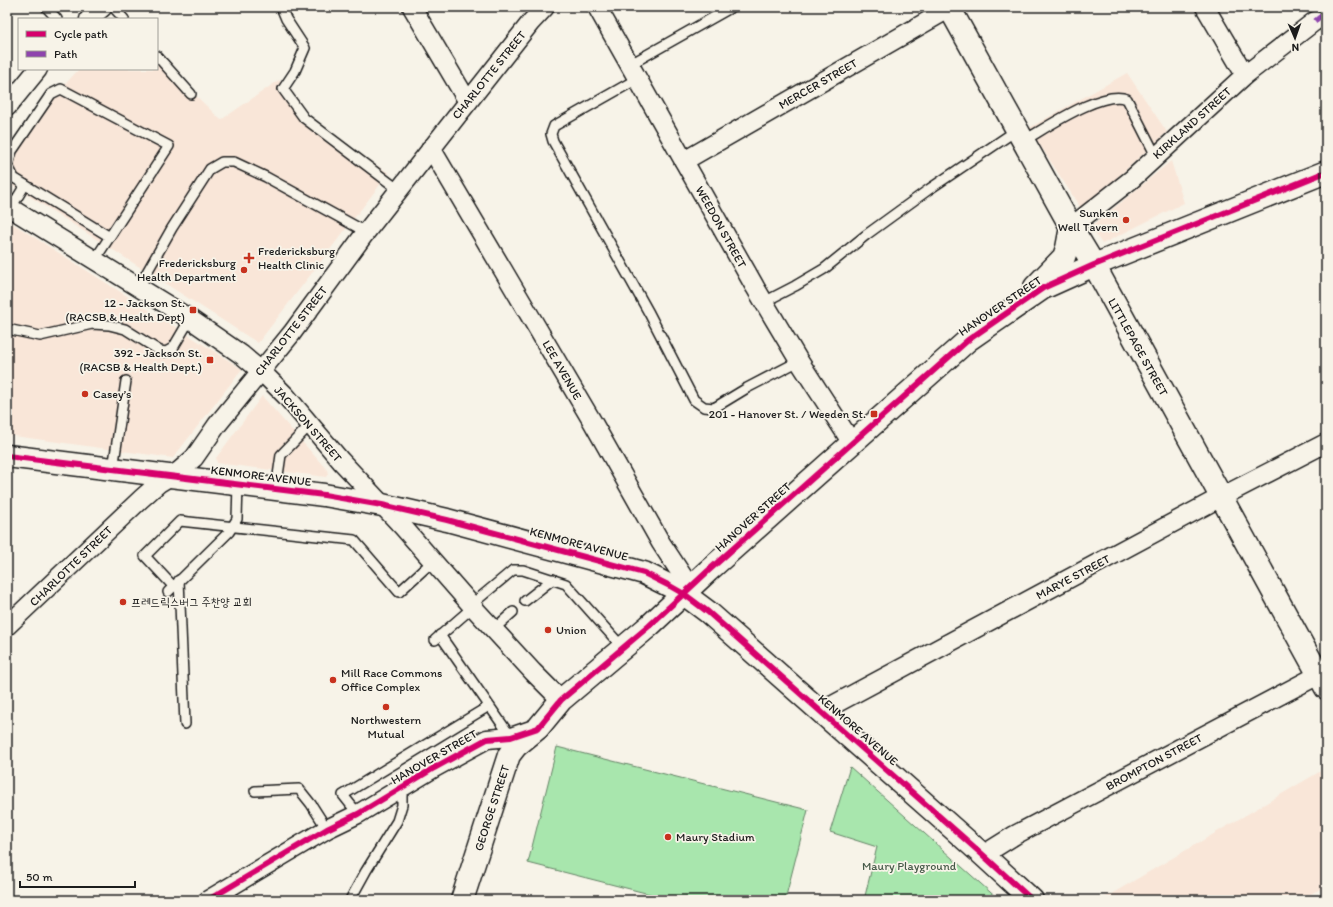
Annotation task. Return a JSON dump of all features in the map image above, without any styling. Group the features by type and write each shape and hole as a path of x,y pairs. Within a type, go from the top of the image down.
{"street":[{"path":"91,18 103,7"},
{"path":"412,7 468,102"},
{"name":"CHARLOTTE STREET","path":"7,626 141,499 159,483 179,471 194,458 217,425 292,333 366,232 431,148 545,7"},
{"name":"WEEDON STREET","path":"597,7 764,302 799,361 852,443"},
{"name":"LITTLEPAGE STREET","path":"950,7 1070,227 1094,265 1221,497 1324,678"},
{"name":"MERCER STREET","path":"684,161 950,7"},
{"path":"1205,7 1245,75"},
{"name":"KIRKLAND STREET","path":"1070,227 1132,179 1245,75 1315,21"},
{"path":"7,107 37,70"},
{"name":"LEE AVENUE","path":"431,148 580,400 661,543 684,578 684,594"},
{"name":"HANOVER STREET","path":"208,900 327,829 358,814 434,768 487,739 511,737 538,728 561,700 649,626 968,340 1043,288 1094,265 1326,172"},
{"name":"JACKSON STREET","path":"9,207 190,320 242,355 261,371 286,396 341,461 403,527 472,606 561,700"},
{"path":"1019,305 1064,258 1070,227"},
{"name":"MARYE STREET","path":"820,712 1221,497 1326,443"},
{"name":"KENMORE AVENUE","path":"7,456 324,495 382,505 447,520 644,573 684,594 708,612 1032,900"},
{"name":"BROMPTON STREET","path":"983,855 1015,835 1324,678"},
{"name":"GEORGE STREET","path":"462,900 509,755 516,746 538,728"}],"lane":[{"path":"46,7 55,18"},
{"path":"113,7 123,18"},
{"path":"281,7 286,19 305,48 295,71 283,90 304,118 399,190"},
{"path":"732,7 554,126 551,134 553,141 649,314 694,400 704,408 714,408 747,388 799,361"},
{"path":"158,57 191,94"},
{"path":"94,261 110,237 169,146 61,89 51,94 12,151 8,166 14,178 110,237"},
{"path":"764,302 824,269 866,235 922,195 1020,136 1091,103 1113,97 1123,97 1127,99 1156,156"},
{"path":"138,288 172,228 210,169 222,162 234,162 266,177 366,232"},
{"path":"9,207 26,186"},
{"path":"7,329 40,336 92,324 109,325 125,329 160,351 166,352 172,348 190,320"},
{"path":"113,469 126,381"},
{"path":"276,489 281,455 310,425"},
{"path":"174,586 223,539 232,527 237,518 238,484"},
{"path":"185,724 174,586 145,556 180,521 354,540 399,592 433,561"},
{"path":"511,737 437,638 512,570 523,570 566,584 623,648"},
{"path":"525,601 553,579"},
{"path":"494,629 513,612"},
{"path":"358,814 343,795 489,706"},
{"path":"350,900 397,821 402,799 402,787"},
{"path":"255,791 300,789 312,804 327,829"}],"shaded area":[{"path":"158,59 221,120 279,80 307,113 325,130 353,152 389,173 258,343 7,182 7,148 78,70 158,70"},
{"path":"1127,73 1167,132 1082,210 1029,128"},
{"path":"1171,161 1184,203 1102,244 1091,227"},
{"path":"7,220 242,369 173,458 7,435"},
{"path":"262,396 327,470 328,474 326,477 217,463 216,458"},
{"path":"1326,768 1326,886 1299,900 1101,900"}],"green space":[{"path":"1308,7 1326,7 1326,42"},
{"name":"Maury Stadium","path":"557,747 808,810 785,900 673,900 528,863"},
{"name":"Maury Playground","path":"850,767 999,900 864,900 877,847 830,832"}],"marked path":[{"path":"1315,21 1326,12"}],"cycle path":[{"path":"208,900 327,829 358,814 434,768 487,739 511,737 538,728 561,700 649,626 708,571 968,340 1043,288 1094,265 1326,172"},
{"path":"7,456 324,495 382,505 447,520 644,573 684,594 708,612 1032,900"}],"place":[{"name":"Sunken Well Tavern","path":"1126,220"},
{"name":"Fredericksburg Health Clinic","path":"249,258"},
{"name":"Fredericksburg Health Department","path":"244,270"},
{"name":"12 - Jackson St. (RACSB & Health Dept)","path":"193,310"},
{"name":"392 - Jackson St. (RACSB & Health Dept.)","path":"210,360"},
{"name":"Casey’s","path":"85,394"},
{"name":"201 - Hanover St. / Weeden St.","path":"874,414"},
{"name":"프레드릭스버그 주찬양 교회","path":"123,602"},
{"name":"Union","path":"548,630"},
{"name":"Mill Race Commons Office Complex","path":"333,680"},
{"name":"Northwestern Mutual","path":"386,707"},
{"name":"Maury Stadium","path":"668,837"}]}
